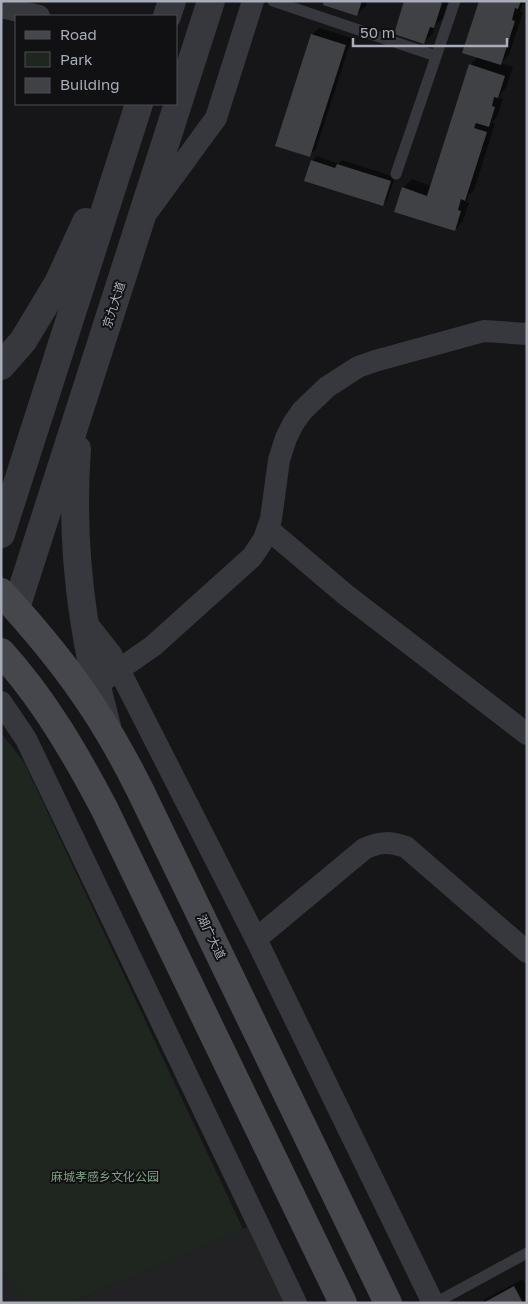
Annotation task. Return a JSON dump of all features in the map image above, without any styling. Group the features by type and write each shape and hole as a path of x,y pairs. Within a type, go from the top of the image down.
{"main road":[{"name":"湖广大道","path":"9,600 36,630 68,671 108,732 144,798 388,1303"},
{"path":"1,652 36,694 60,731 104,808 343,1303"}],"street":[{"path":"167,15 172,1"},
{"name":"京九大道","path":"178,104 211,1"},
{"path":"140,222 216,118 253,1"},
{"path":"1,7 35,15"},
{"name":"京九大道","path":"9,600 82,402 178,105"},
{"path":"1,366 23,341 58,283 138,108"},
{"path":"1,534 138,108"},
{"path":"97,685 153,646 252,558 264,539 271,519 279,460 286,438 302,411 327,387 358,368 375,361 484,331 527,334"},
{"path":"82,402 74,508 76,554 85,621 108,732"},
{"path":"268,529 346,595 527,734"},
{"path":"85,621 111,654 119,669 256,939 434,1303"},
{"path":"1,702 26,739 296,1303"},
{"path":"256,939 364,848 390,842 406,847 527,952"}],"lane":[{"path":"273,1 436,56"},
{"path":"396,174 455,1"},
{"path":"434,1303 527,1253"}],"shaded area":[{"path":"247,1227 284,1303 70,1303"},
{"path":"1,1271 22,1294 29,1303 1,1303"}],"green space":[{"name":"麻城孝感乡文化公园","path":"1,733 24,762 243,1229 70,1303 29,1303 1,1271"}],"building":[{"path":"324,1 362,1 357,16 323,5"},
{"path":"404,1 438,1 442,3 434,28 430,27 424,44 394,34"},
{"path":"479,1 521,1 518,9 515,8 512,20 515,21 501,65 462,53"},
{"path":"311,34 346,45 310,157 275,146"},
{"path":"469,64 505,76 498,98 494,97 492,106 495,107 489,127 476,123 474,128 487,132 465,201 461,199 458,210 461,211 455,231 394,212 402,187 427,196"},
{"path":"311,160 335,168 337,164 391,181 383,206 304,181"},
{"path":"514,1286 523,1303 483,1303"}]}
